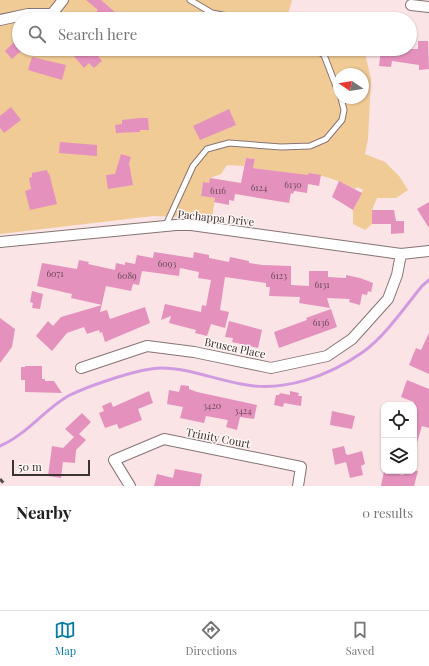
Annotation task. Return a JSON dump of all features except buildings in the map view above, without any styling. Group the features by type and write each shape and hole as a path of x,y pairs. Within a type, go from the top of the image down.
{"street":[{"path":"54,12 63,0"},
{"path":"412,5 429,7"},
{"path":"0,20 12,17"},
{"name":"Pachappa Drive","path":"0,242 166,225 191,225 401,254 429,251"},
{"name":"Brusca Place","path":"81,368 147,346 194,352 271,368 328,356 352,339 388,299 398,275 401,254"},
{"name":"Trinity Court","path":"130,486 114,460 164,439 302,467 298,486"}],"lane":[{"path":"190,0 210,12"},
{"path":"324,56 333,78"},
{"path":"166,225 193,166 206,149 229,143 281,147 310,146 326,139 342,120 344,110 342,104"}],"shaded area":[{"path":"0,0 292,0 289,12 12,12 12,56 366,56 368,68 333,68 333,104 369,104 369,70 371,79 368,139 365,154 385,162 399,176 408,190 396,198 377,198 372,210 372,224 365,230 353,224 353,210 363,190 357,187 355,189 333,179 315,174 309,173 308,180 297,174 253,168 255,159 246,158 244,166 227,165 221,174 210,178 209,183 203,182 201,196 215,198 212,218 153,216 0,234"}],"waterway":[{"path":"0,446 18,436 51,408 68,396 88,387 140,371 171,368 231,382 257,386 289,384 321,375 350,361 379,338 422,286 429,280"}],"railway":[{"path":"0,479 6,486"}]}
